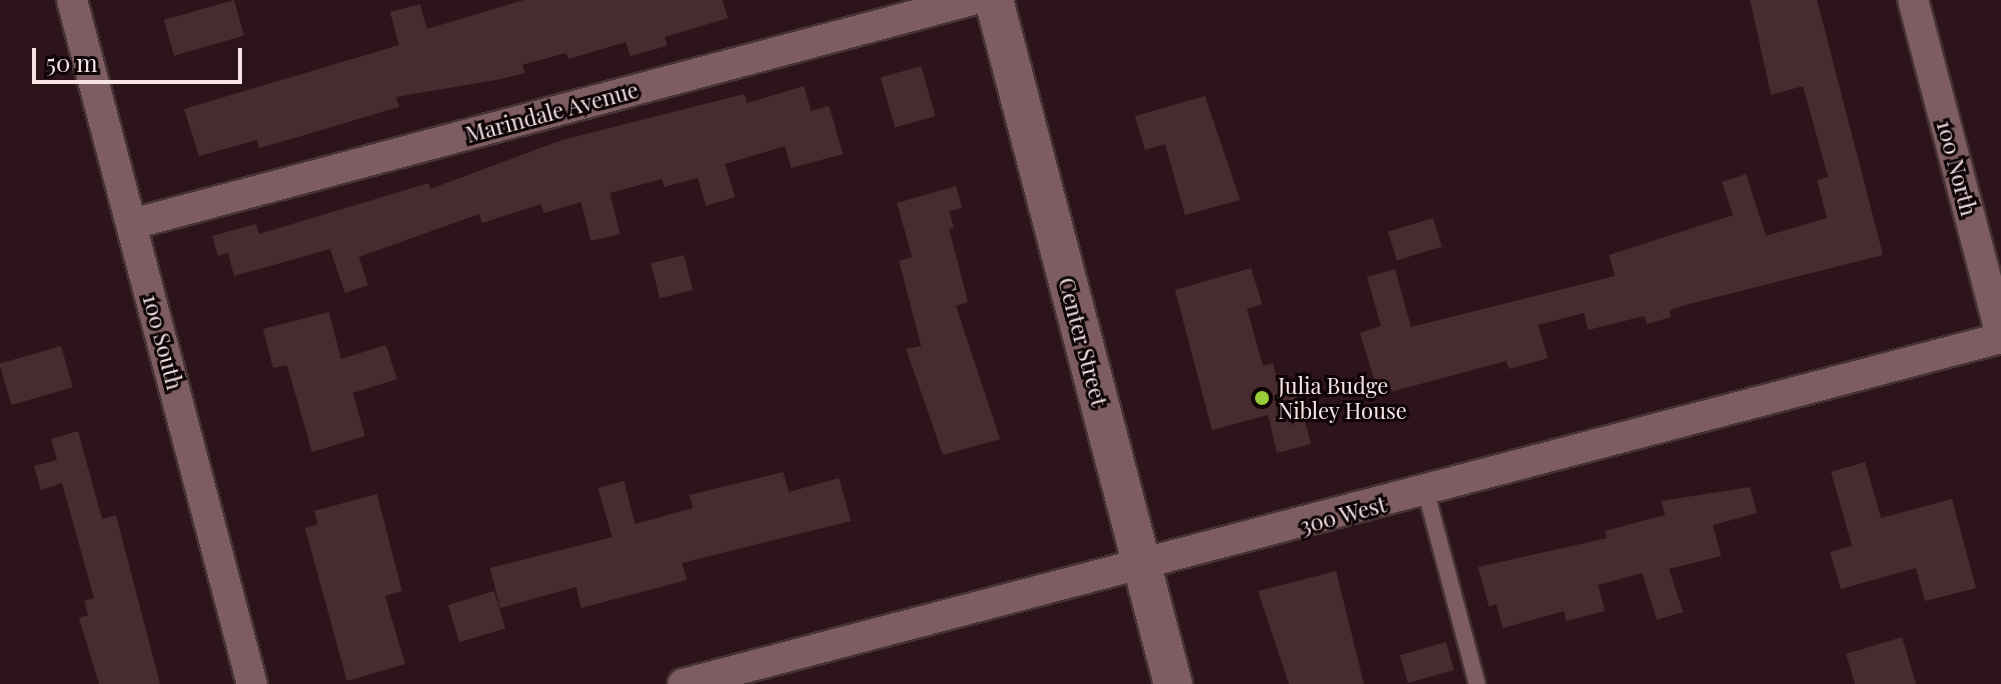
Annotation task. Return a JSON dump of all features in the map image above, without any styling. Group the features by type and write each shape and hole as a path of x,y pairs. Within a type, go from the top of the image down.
{"street":[{"name":"100 South","path":"72,0 252,684"},
{"name":"Marindale Avenue","path":"132,224 972,0"},
{"name":"Center Street","path":"994,0 1173,684"},
{"name":"100 North","path":"1913,0 2001,337"},
{"name":"300 West","path":"683,684 1143,568 2001,337"}],"lane":[{"path":"1426,492 1477,684"}],"building":[{"path":"234,0 244,36 174,56 164,20"},
{"path":"524,0 722,0 728,18 665,37 667,46 630,56 626,42 568,59 566,53 522,65 525,73 396,97 399,107 259,148 257,140 199,156 184,109 399,45 390,12 420,4 427,29"},
{"path":"1750,0 1817,0 1883,255 1685,305 1669,311 1671,317 1647,324 1644,316 1588,330 1584,313 1538,325 1548,358 1509,369 1506,361 1379,395 1360,333 1381,326 1367,277 1395,269 1411,327 1615,276 1609,255 1733,215 1722,182 1746,174 1766,236 1827,218 1817,180 1828,177 1803,86 1771,95"},
{"path":"921,66 935,116 895,128 881,78"},
{"path":"804,86 811,111 829,106 843,154 791,168 785,146 725,164 735,197 706,206 698,178 664,187 662,179 610,193 620,234 591,241 581,202 544,213 541,204 482,223 479,214 359,257 368,285 345,293 330,249 234,276 228,253 218,256 212,236 256,224 259,234 429,183 430,189 562,140 744,94 747,103"},
{"path":"1205,96 1240,200 1185,215 1165,144 1145,150 1135,116"},
{"path":"956,186 962,208 949,211 954,228 949,229 968,302 956,306 1000,439 943,455 906,349 921,346 899,261 912,257 897,203"},
{"path":"1433,218 1442,247 1397,260 1388,232"},
{"path":"684,255 693,290 660,298 651,263"},
{"path":"1251,268 1262,304 1247,309 1263,366 1273,363 1279,387 1295,383 1311,444 1277,453 1268,415 1212,430 1175,290"},
{"path":"329,312 341,359 386,345 397,379 353,393 365,436 312,452 287,365 273,368 263,329"},
{"path":"61,346 73,387 11,405 0,363"},
{"path":"78,431 102,519 116,515 160,684 99,684 79,618 88,615 84,601 94,598 62,483 41,490 34,466 57,460 51,439"},
{"path":"1865,462 1881,518 1952,499 1976,588 1925,601 1916,568 1841,589 1830,552 1852,546 1831,472"},
{"path":"783,472 789,492 839,478 851,521 682,563 687,580 581,608 576,587 500,608 490,568 612,537 598,488 624,481 635,524 693,508 689,495"},
{"path":"1750,487 1757,513 1713,525 1721,556 1669,569 1683,612 1657,620 1642,573 1598,585 1605,611 1566,621 1564,611 1503,628 1496,604 1489,607 1478,567 1607,538 1605,531 1665,515 1661,501"},
{"path":"377,494 402,591 385,596 405,664 347,681 305,528 318,524 314,511"},
{"path":"1336,571 1364,684 1289,684 1258,591"},
{"path":"494,591 505,628 459,642 448,605"},
{"path":"1902,637 1916,684 1855,684 1846,654"},
{"path":"1446,642 1454,670 1408,683 1400,655"}],"place":[{"name":"Julia Budge Nibley House","path":"1262,398"}]}
